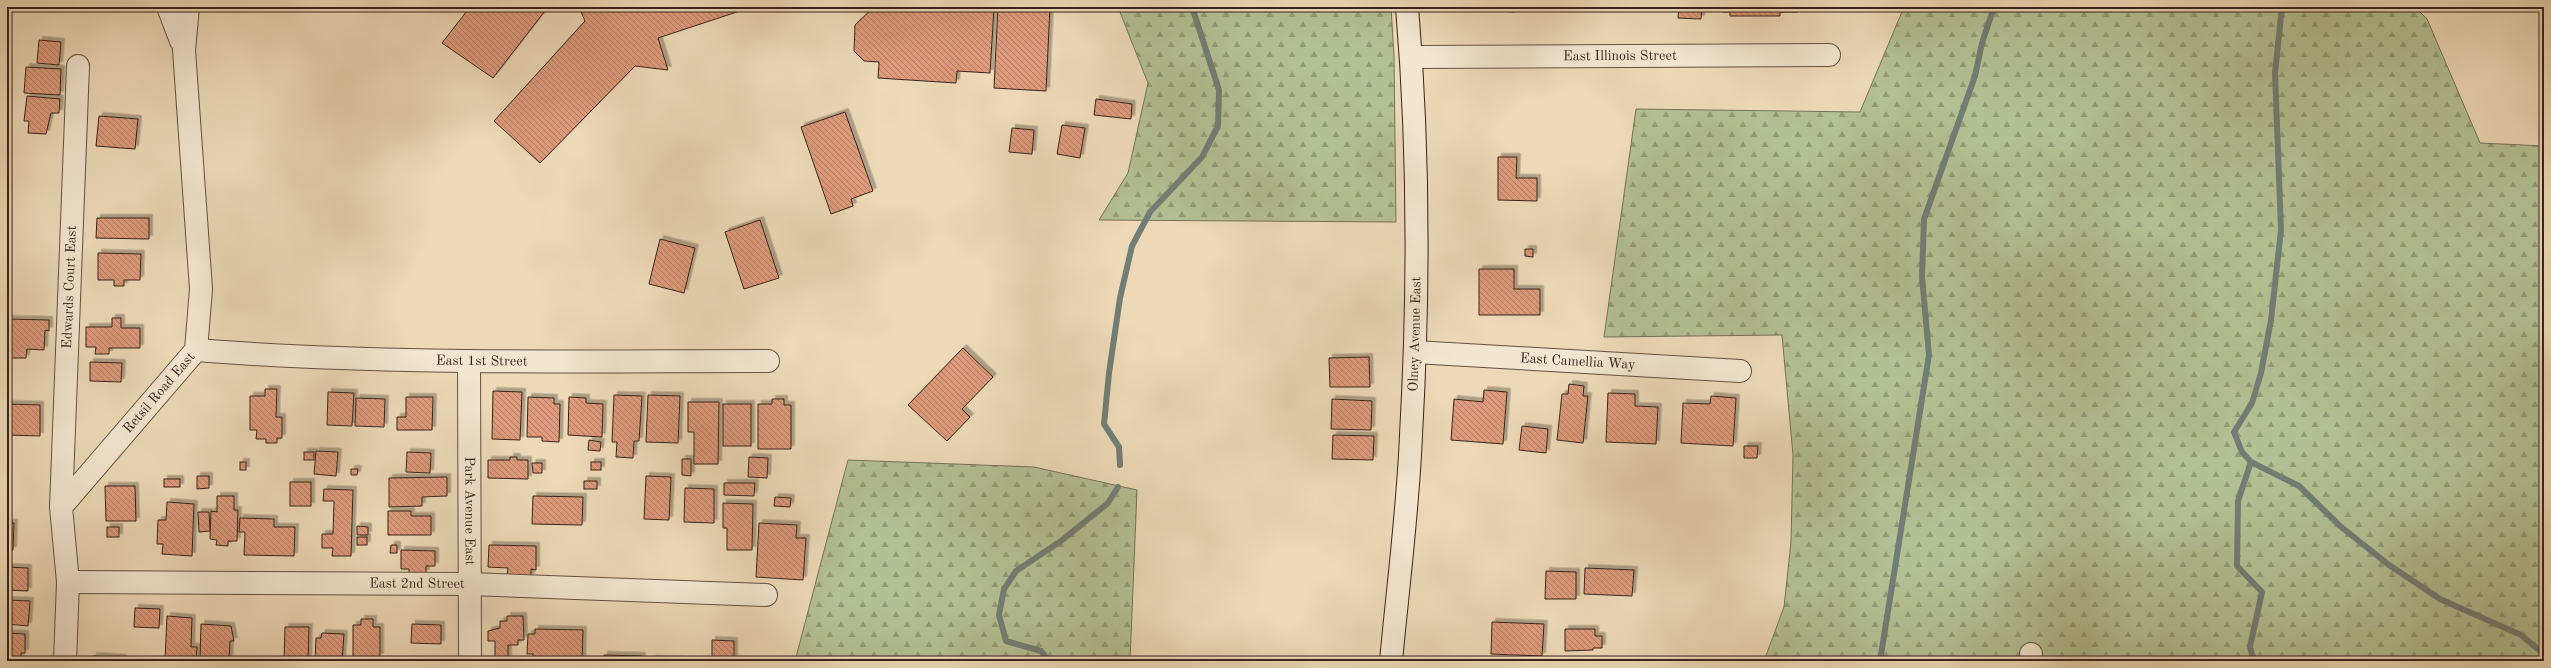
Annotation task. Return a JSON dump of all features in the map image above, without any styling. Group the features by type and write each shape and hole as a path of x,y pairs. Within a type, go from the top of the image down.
{"street":[{"path":"168,7 174,18 184,50"},
{"name":"Retsil Road East","path":"61,508 196,350 201,289 184,50 188,7"},
{"name":"Olney Avenue East","path":"1390,661 1411,437 1415,352 1416,258 1411,57 1407,7"},
{"name":"East Illinois Street","path":"1411,57 1829,55"},
{"name":"Edwards Court East","path":"61,508 78,66"},
{"name":"East 1st Street","path":"196,350 249,355 468,361 768,361"},
{"name":"East Camellia Way","path":"1415,352 1740,371"},
{"name":"Park Avenue East","path":"468,361 470,661"},
{"path":"61,508 68,582 65,661"},
{"name":"East 2nd Street","path":"68,582 470,584 766,595"}],"green space":[{"path":"1118,7 1391,7 1394,56 1396,222 1099,220 1128,173 1148,83"},
{"path":"1904,7 2415,7 2427,19 2480,143 2544,146 2544,661 1764,661 1784,607 1791,542 1793,455 1782,335 1604,337 1636,109 1860,112"},
{"path":"848,460 1034,467 1137,490 1130,661 795,661"}],"building":[{"path":"470,7 548,7 493,78 442,43"},
{"path":"579,7 752,7 658,38 668,70 635,66 540,163 494,121 585,21"},
{"path":"874,7 994,8 990,73 957,71 956,83 878,78 879,62 864,61 854,51 855,25"},
{"path":"998,7 1050,7 1046,91 994,88"},
{"path":"1480,7 1515,7 1515,12 1480,10"},
{"path":"1679,7 1702,7 1701,19 1678,18"},
{"path":"1722,7 1798,7 1798,12 1780,12 1780,16 1730,16 1730,12 1722,12"},
{"path":"39,40 61,42 59,65 37,63"},
{"path":"26,67 61,69 60,95 24,93"},
{"path":"27,96 60,99 59,113 51,113 46,134 28,133 29,121 24,121"},
{"path":"1096,99 1132,104 1131,119 1094,115"},
{"path":"845,112 873,191 851,199 853,206 831,214 801,127"},
{"path":"99,116 138,119 135,149 96,146"},
{"path":"1062,125 1085,128 1080,158 1057,154"},
{"path":"1012,128 1034,130 1032,154 1009,152"},
{"path":"1498,157 1517,157 1516,178 1537,178 1537,201 1498,200"},
{"path":"97,218 149,218 149,239 96,238"},
{"path":"760,220 779,278 744,289 725,232"},
{"path":"660,239 695,248 684,293 649,284"},
{"path":"1525,249 1533,249 1533,257 1525,256"},
{"path":"98,253 141,254 140,280 124,280 124,286 114,286 114,280 98,280"},
{"path":"1479,269 1514,269 1514,289 1540,289 1540,315 1479,315"},
{"path":"112,318 121,318 121,328 140,328 140,348 109,348 109,354 95,354 96,347 86,347 86,327 112,327"},
{"path":"7,319 49,320 49,331 45,330 44,350 27,349 26,358 7,358"},
{"path":"963,348 993,377 962,409 970,417 947,441 908,405"},
{"path":"1369,357 1370,387 1330,387 1329,358"},
{"path":"90,362 122,363 121,382 90,381"},
{"path":"1569,384 1584,386 1583,396 1588,396 1583,443 1557,440 1562,394 1568,394"},
{"path":"265,389 277,389 276,417 282,417 282,438 277,438 277,443 266,443 266,439 256,439 257,430 250,430 250,396 265,396"},
{"path":"1484,390 1507,392 1503,444 1451,440 1454,399 1483,402"},
{"path":"493,391 522,392 520,440 492,439"},
{"path":"328,392 354,393 352,426 327,425"},
{"path":"1608,393 1635,394 1635,406 1658,407 1656,444 1606,442"},
{"path":"614,395 642,396 639,441 634,441 633,458 616,457 617,442 612,442"},
{"path":"648,395 680,396 678,443 646,442"},
{"path":"1711,396 1736,398 1733,446 1681,443 1683,403 1710,404"},
{"path":"406,397 433,397 432,430 397,430 397,417 406,417"},
{"path":"528,397 554,398 554,404 560,404 559,442 542,441 542,437 527,437"},
{"path":"569,397 586,398 586,403 603,404 602,437 568,435"},
{"path":"356,398 385,399 384,427 355,426"},
{"path":"772,399 784,399 784,405 791,405 791,449 758,449 758,404 772,404"},
{"path":"1332,399 1372,401 1371,430 1331,429"},
{"path":"688,402 719,402 718,464 694,464 694,432 688,432"},
{"path":"7,404 40,405 40,436 7,435"},
{"path":"723,404 751,404 751,446 723,446"},
{"path":"1522,426 1548,429 1546,453 1519,450"},
{"path":"1333,435 1374,436 1373,460 1332,459"},
{"path":"589,440 601,442 600,451 588,450"},
{"path":"1744,446 1758,446 1757,458 1744,458"},
{"path":"316,451 338,452 336,476 314,474"},
{"path":"304,452 314,452 314,460 304,460"},
{"path":"407,452 431,453 430,473 406,472"},
{"path":"510,457 517,457 517,460 528,460 528,479 488,478 488,460 510,460"},
{"path":"749,457 768,458 767,478 748,477"},
{"path":"682,459 691,459 691,476 682,475"},
{"path":"240,462 246,462 246,470 240,470"},
{"path":"591,462 601,462 601,470 591,470"},
{"path":"532,463 542,463 542,473 533,473"},
{"path":"351,469 358,469 357,475 351,475"},
{"path":"197,476 209,476 209,488 197,489"},
{"path":"646,476 671,477 669,520 644,519"},
{"path":"447,477 447,496 422,497 422,506 389,507 389,478"},
{"path":"164,479 180,479 180,487 164,487"},
{"path":"584,481 597,481 597,489 584,489"},
{"path":"290,482 311,482 311,506 290,506"},
{"path":"724,483 755,483 754,496 724,495"},
{"path":"105,486 135,486 136,521 106,521"},
{"path":"685,488 714,489 714,523 684,522"},
{"path":"324,489 353,490 351,556 332,556 333,548 322,548 322,534 333,534 334,501 323,501"},
{"path":"217,496 234,496 234,510 238,510 237,541 228,541 228,546 216,545 217,540 210,539 211,511 217,512"},
{"path":"533,496 583,497 582,525 532,524"},
{"path":"775,497 791,498 790,507 774,506"},
{"path":"167,502 194,504 192,556 162,554 163,544 157,544 158,520 166,520"},
{"path":"723,503 753,504 752,550 727,550 727,528 723,528"},
{"path":"388,511 411,511 411,516 431,516 431,535 388,535"},
{"path":"198,512 209,512 210,531 199,532"},
{"path":"240,518 274,519 274,527 295,527 294,556 244,555 245,532 239,532"},
{"path":"7,523 14,523 13,550 7,550"},
{"path":"759,523 797,525 796,538 806,538 803,580 756,577"},
{"path":"357,526 368,527 368,535 357,535"},
{"path":"107,527 119,527 119,537 107,537"},
{"path":"357,537 367,537 367,545 357,545"},
{"path":"391,545 397,545 397,553 390,553"},
{"path":"489,545 536,546 536,570 531,569 531,577 507,577 508,568 488,567"},
{"path":"401,550 435,551 435,566 426,566 426,573 409,573 409,569 401,569"},
{"path":"7,567 28,568 28,591 7,590"},
{"path":"1585,568 1634,570 1632,596 1584,594"},
{"path":"1546,571 1576,572 1576,599 1545,599"},
{"path":"7,600 30,601 28,626 7,624"},
{"path":"135,608 160,609 159,628 134,627"},
{"path":"167,616 192,618 191,647 197,647 196,661 165,661"},
{"path":"507,616 523,616 524,640 518,640 518,645 508,645 508,659 495,659 495,641 488,641 488,631 500,628 500,621 507,621"},
{"path":"361,619 373,619 373,627 380,627 380,657 353,657 353,625 361,625"},
{"path":"1492,622 1544,624 1542,656 1491,654"},
{"path":"201,624 231,626 234,641 230,641 229,661 200,661"},
{"path":"412,624 441,625 441,644 411,643"},
{"path":"285,627 309,627 308,661 284,661"},
{"path":"535,629 583,630 582,661 533,661 533,654 527,654 528,634 535,634"},
{"path":"1565,629 1595,629 1595,636 1602,636 1602,648 1593,648 1593,650 1565,651"},
{"path":"7,633 25,634 25,653 21,653 21,658 7,658"},
{"path":"322,633 344,634 342,661 315,661 316,638 321,638"},
{"path":"712,640 734,641 734,661 712,661"},
{"path":"604,655 642,656 641,661 604,661"},
{"path":"93,656 123,658 123,661 92,661"},
{"path":"652,659 680,660 680,661 652,661"}],"waterway":[{"path":"1120,465 1119,447 1104,424 1109,373 1120,298 1132,246 1150,212 1202,157 1218,126 1219,90 1192,7"},
{"path":"1880,661 1929,355 1922,277 1924,219 1975,76 1982,43 1994,7"},
{"path":"2282,7 2275,73 2281,230 2271,320 2261,373 2252,403 2234,432 2242,452 2251,462 2299,486 2340,526 2389,565 2440,599 2521,635 2544,654"},
{"path":"2251,462 2238,501 2237,566 2262,592 2250,647 2254,661"},
{"path":"1049,661 1041,651 1006,641 999,615 1004,589 1016,571 1061,541 1108,503 1118,487"}]}
